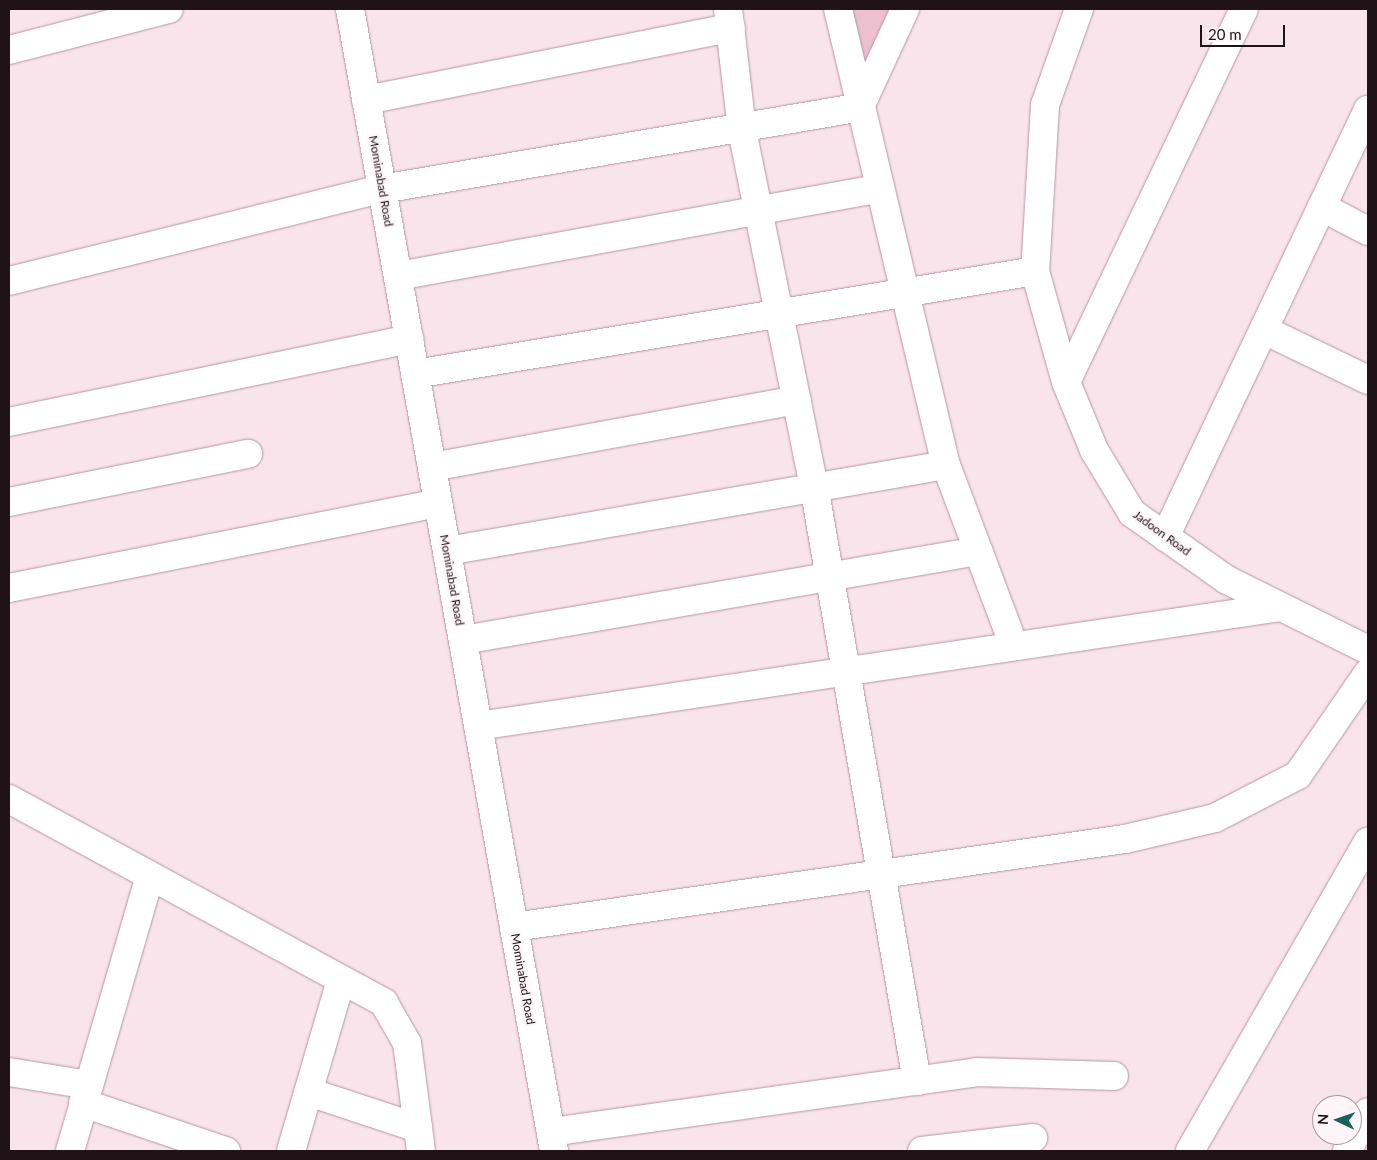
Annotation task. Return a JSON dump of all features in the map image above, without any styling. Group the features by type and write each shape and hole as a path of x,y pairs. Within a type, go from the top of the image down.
{"street":[{"path":"9,50 169,9"},
{"name":"Mominabad Road","path":"350,9 553,1142"},
{"path":"838,9 902,292 946,466 1014,646"},
{"path":"860,107 905,9"},
{"name":"Jadoon Road","path":"1079,9 1045,105 1035,271 1066,382 1094,450 1132,513 1227,580 1368,650"},
{"path":"1066,382 1244,9"},
{"path":"366,100 729,18 742,130 757,214 781,313 814,486 827,574 917,1080"},
{"path":"9,280 382,189 742,130 860,107"},
{"path":"1165,537 1368,110"},
{"path":"398,276 757,214 879,189"},
{"path":"1322,208 1368,231"},
{"path":"415,374 1035,271"},
{"path":"1264,330 1368,380"},
{"path":"9,422 409,339"},
{"path":"432,466 797,400"},
{"path":"9,502 248,454"},
{"path":"447,551 814,486 946,466"},
{"path":"9,588 438,503"},
{"path":"463,640 827,574 978,551"},
{"path":"478,726 844,670 1282,607"},
{"path":"514,927 1125,839 1215,818 1298,776 1368,673"},
{"path":"9,799 384,1003 407,1044 419,1140"},
{"path":"1190,1151 1368,842"},
{"path":"70,1151 150,876"},
{"path":"291,1151 341,980"},
{"path":"9,1072 86,1094 226,1151"},
{"path":"553,1142 917,1080 976,1072 1114,1076"},
{"path":"309,1092 419,1140"},
{"path":"1347,1151 1368,1112"},
{"path":"922,1151 1033,1138"}],"shaded area":[{"path":"838,9 905,9 860,107"}]}
